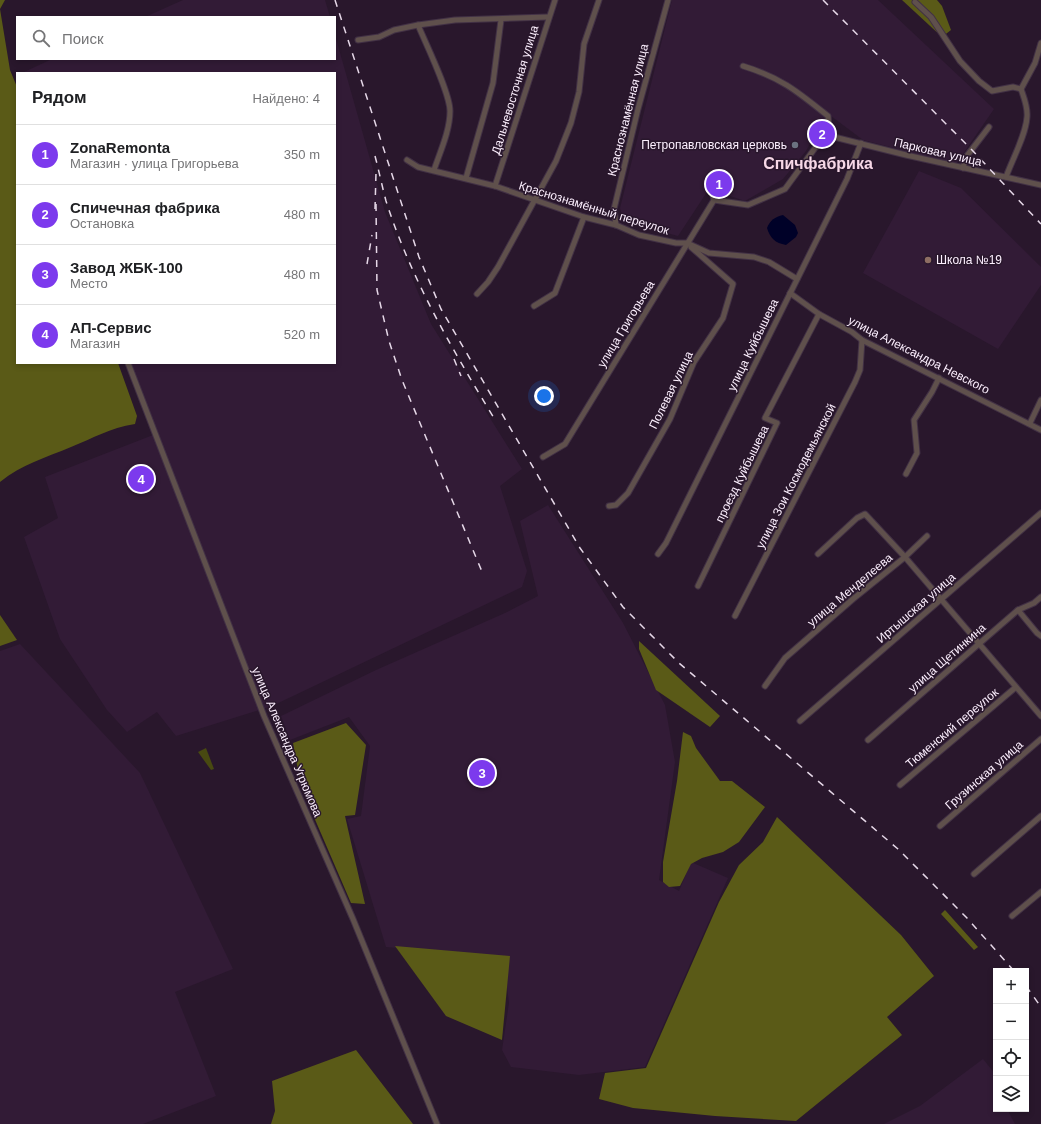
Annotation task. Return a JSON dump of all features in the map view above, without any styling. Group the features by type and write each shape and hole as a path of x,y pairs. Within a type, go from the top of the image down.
{"street":[{"name":"Дальневосточная улица","path":"495,186 554,0"},
{"path":"477,294 488,282 498,267 556,161 571,122 579,92 584,44 599,0"},
{"name":"Краснознамённая улица","path":"616,225 614,209 638,109 668,0"},
{"path":"915,2 931,17 960,61 979,82 992,91 1013,87 1022,89"},
{"path":"358,40 379,37 394,30 418,25 455,20 501,20 548,17"},
{"path":"466,178 493,83 501,20"},
{"path":"418,25 439,77 450,112 445,138 434,170"},
{"path":"1006,177 1024,132 1027,118 1026,104 1022,89 1035,63 1041,42"},
{"path":"1035,63 1041,66"},
{"path":"712,192 714,200 748,205 785,189 818,144 823,139 830,136 828,116 788,85 766,73 743,66"},
{"path":"963,168 966,157 990,127"},
{"name":"Парковая улица","path":"830,136 1041,185"},
{"name":"улица Куйбышева","path":"658,554 666,543 847,179 862,144"},
{"name":"Краснознамённый переулок","path":"407,160 418,166 495,186 584,217 616,225 639,235 676,243 687,243 709,253 754,257 769,262 797,279"},
{"name":"улица Григорьева","path":"543,457 565,444 597,395 714,200"},
{"path":"534,306 555,293 584,217"},
{"name":"Полевая улица","path":"609,506 616,505 628,493 670,419 694,362 723,318 730,298 733,284 687,243"},
{"name":"улица Александра Невского","path":"790,293 819,314 852,332 862,340 1030,423 1041,430"},
{"name":"проезд Куйбышева","path":"698,586 778,423 765,418 819,314"},
{"name":"улица Зои Космодемьянской","path":"735,616 855,382 860,370 862,340"},
{"name":"улица Александра Угрюмова","path":"128,364 264,716 353,919 437,1124"},
{"path":"906,474 917,453 914,420 939,378"},
{"path":"1030,423 1041,400"},
{"name":"Иртышская улица","path":"800,721 1041,513"},
{"path":"818,554 857,518 865,514 905,557 1041,716"},
{"name":"улица Менделеева","path":"765,686 785,658 853,599 905,557 927,536"},
{"name":"улица Щетинкина","path":"868,740 978,643 1018,610 1041,597"},
{"path":"1018,610 1041,636"},
{"name":"Тюменский переулок","path":"900,785 1016,687"},
{"name":"Грузинская улица","path":"940,826 1041,739"},
{"path":"974,874 1041,816"},
{"path":"1012,916 1041,892"}],"shaded area":[{"path":"0,0 5,0 0,9"},
{"path":"183,0 325,0 330,16 147,16"},
{"path":"672,0 878,0 994,109 956,164 863,140 831,116 821,124 806,151 783,179 745,201 709,189 678,236 623,221 620,208"},
{"path":"902,0 937,0 942,6 951,30 942,37"},
{"path":"0,9 10,70 16,85 16,364 118,364 137,416 135,424 109,431 34,462 17,470 0,482"},
{"path":"336,39 385,212 431,324 522,469 500,486 527,571 522,587 272,706 176,736 157,712 127,732 107,710 60,639 24,537 58,518 45,477 153,435 152,423 129,364 336,364 336,72 24,72 50,60 336,60"},
{"path":"919,171 961,188 1041,267 1041,285 998,349 863,273"},
{"path":"548,505 623,623 665,705 675,762 659,880 679,891 691,862 728,878 645,1067 579,1075 511,1067 502,1050 509,1003 503,957 386,947 347,819 361,816 370,746 349,717 290,740 281,716 376,670 505,613 538,596 520,521"},
{"path":"0,615 17,640 0,646"},
{"path":"639,641 720,716 710,727 656,690 639,649"},
{"path":"20,644 140,773 233,969 175,992 216,1096 143,1124 0,1124 0,651"},
{"path":"346,723 366,745 355,815 345,816 365,904 351,903 301,787 293,743"},
{"path":"683,732 691,736 696,748 720,781 732,781 765,807 739,842 723,852 702,858 691,864 680,886 669,887 663,882 663,862 677,781"},
{"path":"206,748 214,769 211,770 198,752"},
{"path":"777,817 901,935 934,976 887,1017 902,1035 796,1121 715,1116 633,1108 599,1099 605,1073 646,1068 719,902 739,865 763,842"},
{"path":"945,910 978,947 974,950 941,914"},
{"path":"395,946 510,956 502,1040 446,1016"},
{"path":"356,1050 413,1124 271,1124 275,1111 272,1081"},
{"path":"983,1059 993,1071 993,1112 1009,1112 1015,1124 884,1124 920,1106"}],"water":[{"path":"783,215 795,225 798,233 796,237 786,245 774,240 767,228 773,219"}],"railway":[{"path":"335,0 419,257 441,309 580,548 623,607 679,663 898,849 967,918 1011,968"},
{"path":"823,0 972,150 1041,224"},
{"path":"375,156 386,201 396,230 420,286 448,340 494,418"},
{"path":"375,209 376,173"},
{"path":"376,204 377,290 389,341 402,380 483,574"},
{"path":"367,264 372,235"},
{"path":"454,359 461,376"},
{"path":"1029,990 1041,1007"}],"place":[{"name":"Спичечная фабрика","path":"822,134"},
{"name":"Петропавловская церковь","path":"795,145"},
{"name":"ZonaRemonta","path":"719,184"},
{"name":"Школа №19","path":"928,260"},
{"name":"АП-Сервис","path":"141,479"},
{"name":"Завод ЖБК-100","path":"482,773"}],"district":[{"name":"Спичфабрика","path":"818,163"}]}
